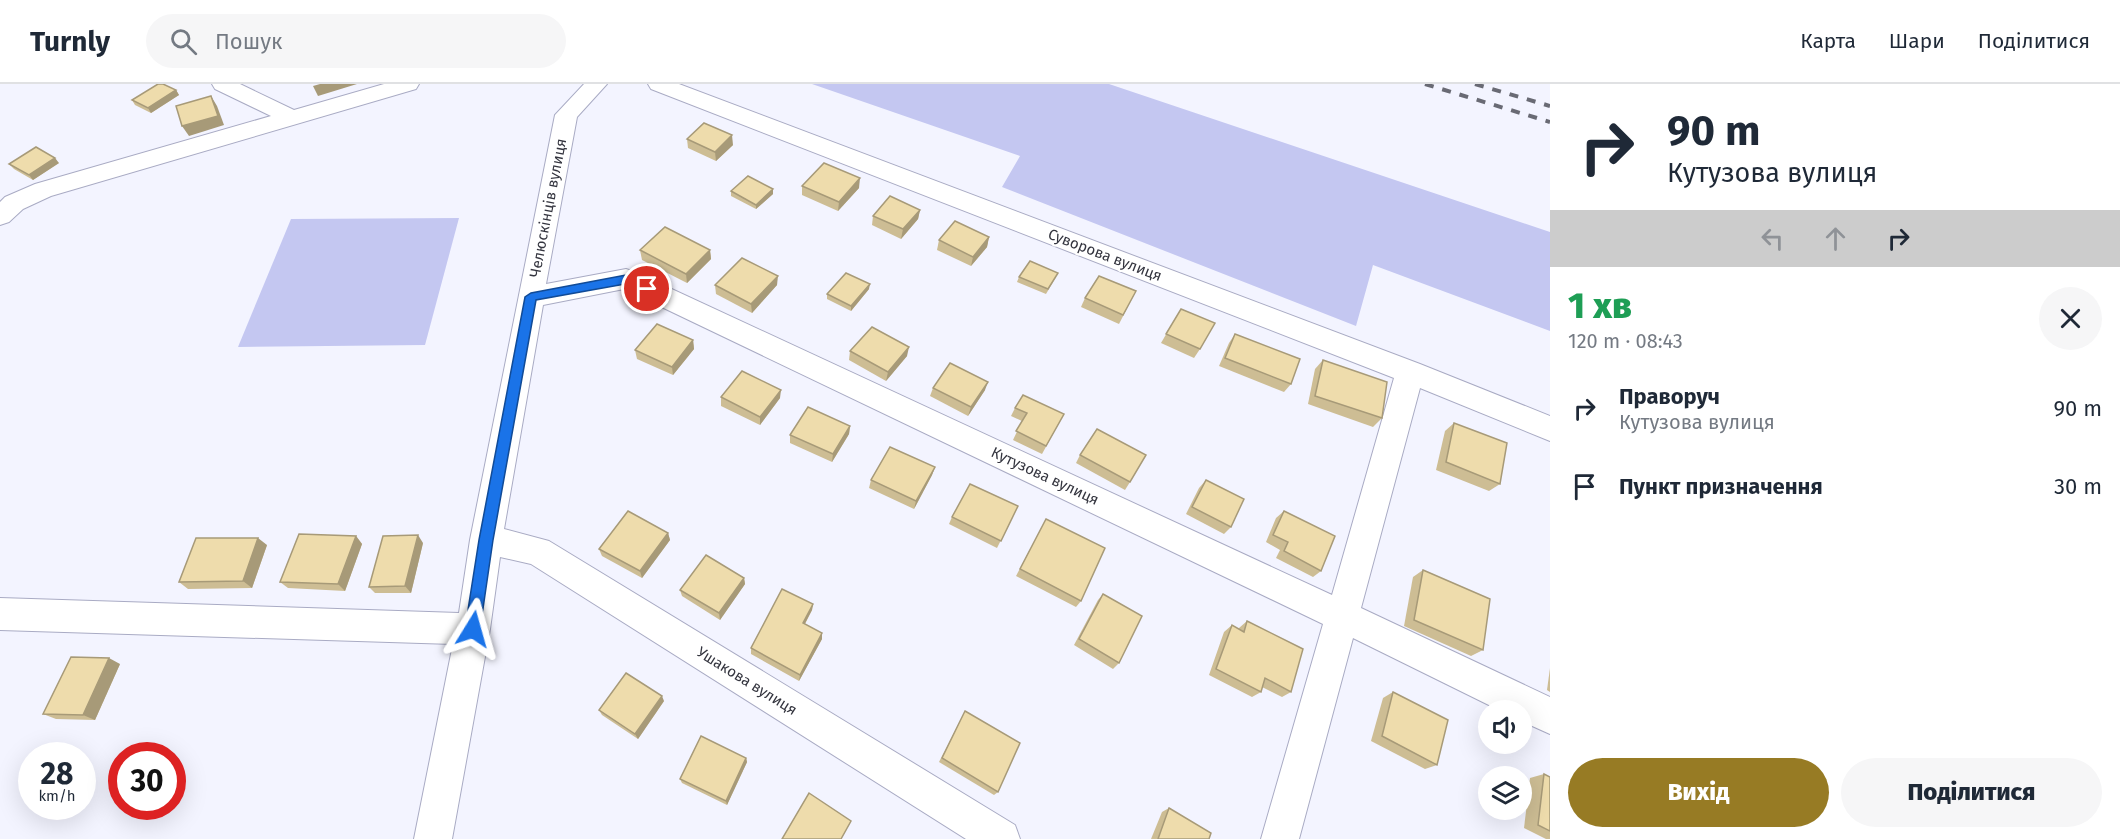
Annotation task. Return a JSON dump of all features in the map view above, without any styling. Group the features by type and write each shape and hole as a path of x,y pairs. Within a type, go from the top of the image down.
{"street":[{"path":"223,84 293,118"},
{"path":"5,205 43,190 408,84"},
{"name":"Челюскінців вулиця","path":"433,839 473,629 486,540 566,115 596,84"},
{"name":"Суворова вулиця","path":"659,84 1410,372 1550,429"},
{"name":"Кутузова вулиця","path":"531,297 626,279 1550,716"},
{"path":"1280,839 1410,372"},
{"name":"Ушакова вулиця","path":"486,540 538,550 1001,839"},
{"path":"0,614 473,629"}],"shaded area":[{"path":"812,84 1109,84 1550,232 1550,331 1373,265 1356,326 1002,187 1020,156"},
{"path":"459,218 425,345 238,347 291,219"}],"building":[{"path":"158,84 176,90 148,108 132,100"},
{"path":"211,96 218,116 182,126 176,106"},
{"path":"704,123 732,135 715,152 687,139"},
{"path":"36,147 55,158 29,175 9,164"},
{"path":"824,163 860,178 839,202 802,186"},
{"path":"748,176 773,189 756,205 731,191"},
{"path":"890,196 920,210 903,229 873,216"},
{"path":"955,221 989,237 973,257 939,240"},
{"path":"665,227 710,250 686,274 640,250"},
{"path":"742,258 778,276 751,304 715,285"},
{"path":"1030,261 1058,273 1048,289 1019,277"},
{"path":"846,273 870,284 851,306 827,294"},
{"path":"1099,276 1136,291 1123,315 1085,298"},
{"path":"1181,309 1215,323 1200,349 1166,334"},
{"path":"657,324 693,340 672,367 635,350"},
{"path":"872,327 909,347 888,372 850,351"},
{"path":"1235,334 1300,359 1291,384 1225,358"},
{"path":"1323,360 1387,382 1382,418 1315,396"},
{"path":"950,363 988,382 971,407 933,388"},
{"path":"742,371 781,390 760,417 721,397"},
{"path":"1023,395 1064,414 1046,446 1016,431 1027,413 1015,408"},
{"path":"808,407 850,426 833,454 790,435"},
{"path":"1454,423 1507,443 1500,484 1446,462"},
{"path":"1097,429 1146,455 1130,482 1080,455"},
{"path":"890,447 935,467 916,501 871,480"},
{"path":"1206,480 1244,499 1231,527 1192,507"},
{"path":"970,484 1018,506 1001,541 952,517"},
{"path":"628,511 668,533 640,571 599,549"},
{"path":"1284,511 1335,536 1321,571 1284,551 1288,542 1273,535"},
{"path":"1046,519 1105,548 1081,601 1020,569"},
{"path":"299,534 356,536 338,584 280,582"},
{"path":"418,535 405,586 369,587 383,536"},
{"path":"196,538 258,538 243,581 179,582"},
{"path":"706,555 744,578 719,613 680,590"},
{"path":"1423,570 1490,599 1483,650 1414,620"},
{"path":"782,589 813,604 803,623 822,633 800,675 751,648"},
{"path":"1103,594 1142,616 1119,663 1079,639"},
{"path":"1247,621 1303,649 1291,692 1265,678 1261,692 1216,669 1232,625 1244,632"},
{"path":"71,657 109,658 83,715 43,714"},
{"path":"626,673 662,696 635,734 599,710"},
{"path":"1393,692 1448,720 1437,765 1382,736"},
{"path":"965,711 1020,743 998,792 942,758"},
{"path":"701,736 746,758 726,801 680,779"},
{"path":"1544,774 1550,777 1550,831 1538,825"},
{"path":"809,793 851,821 841,839 782,839"},
{"path":"1169,808 1211,833 1209,839 1158,839"}],"railway":[{"path":"1425,84 1550,122"},
{"path":"1475,84 1550,106"}],"route":[{"path":"473,629 486,540 531,297 626,279 647,289"}]}
